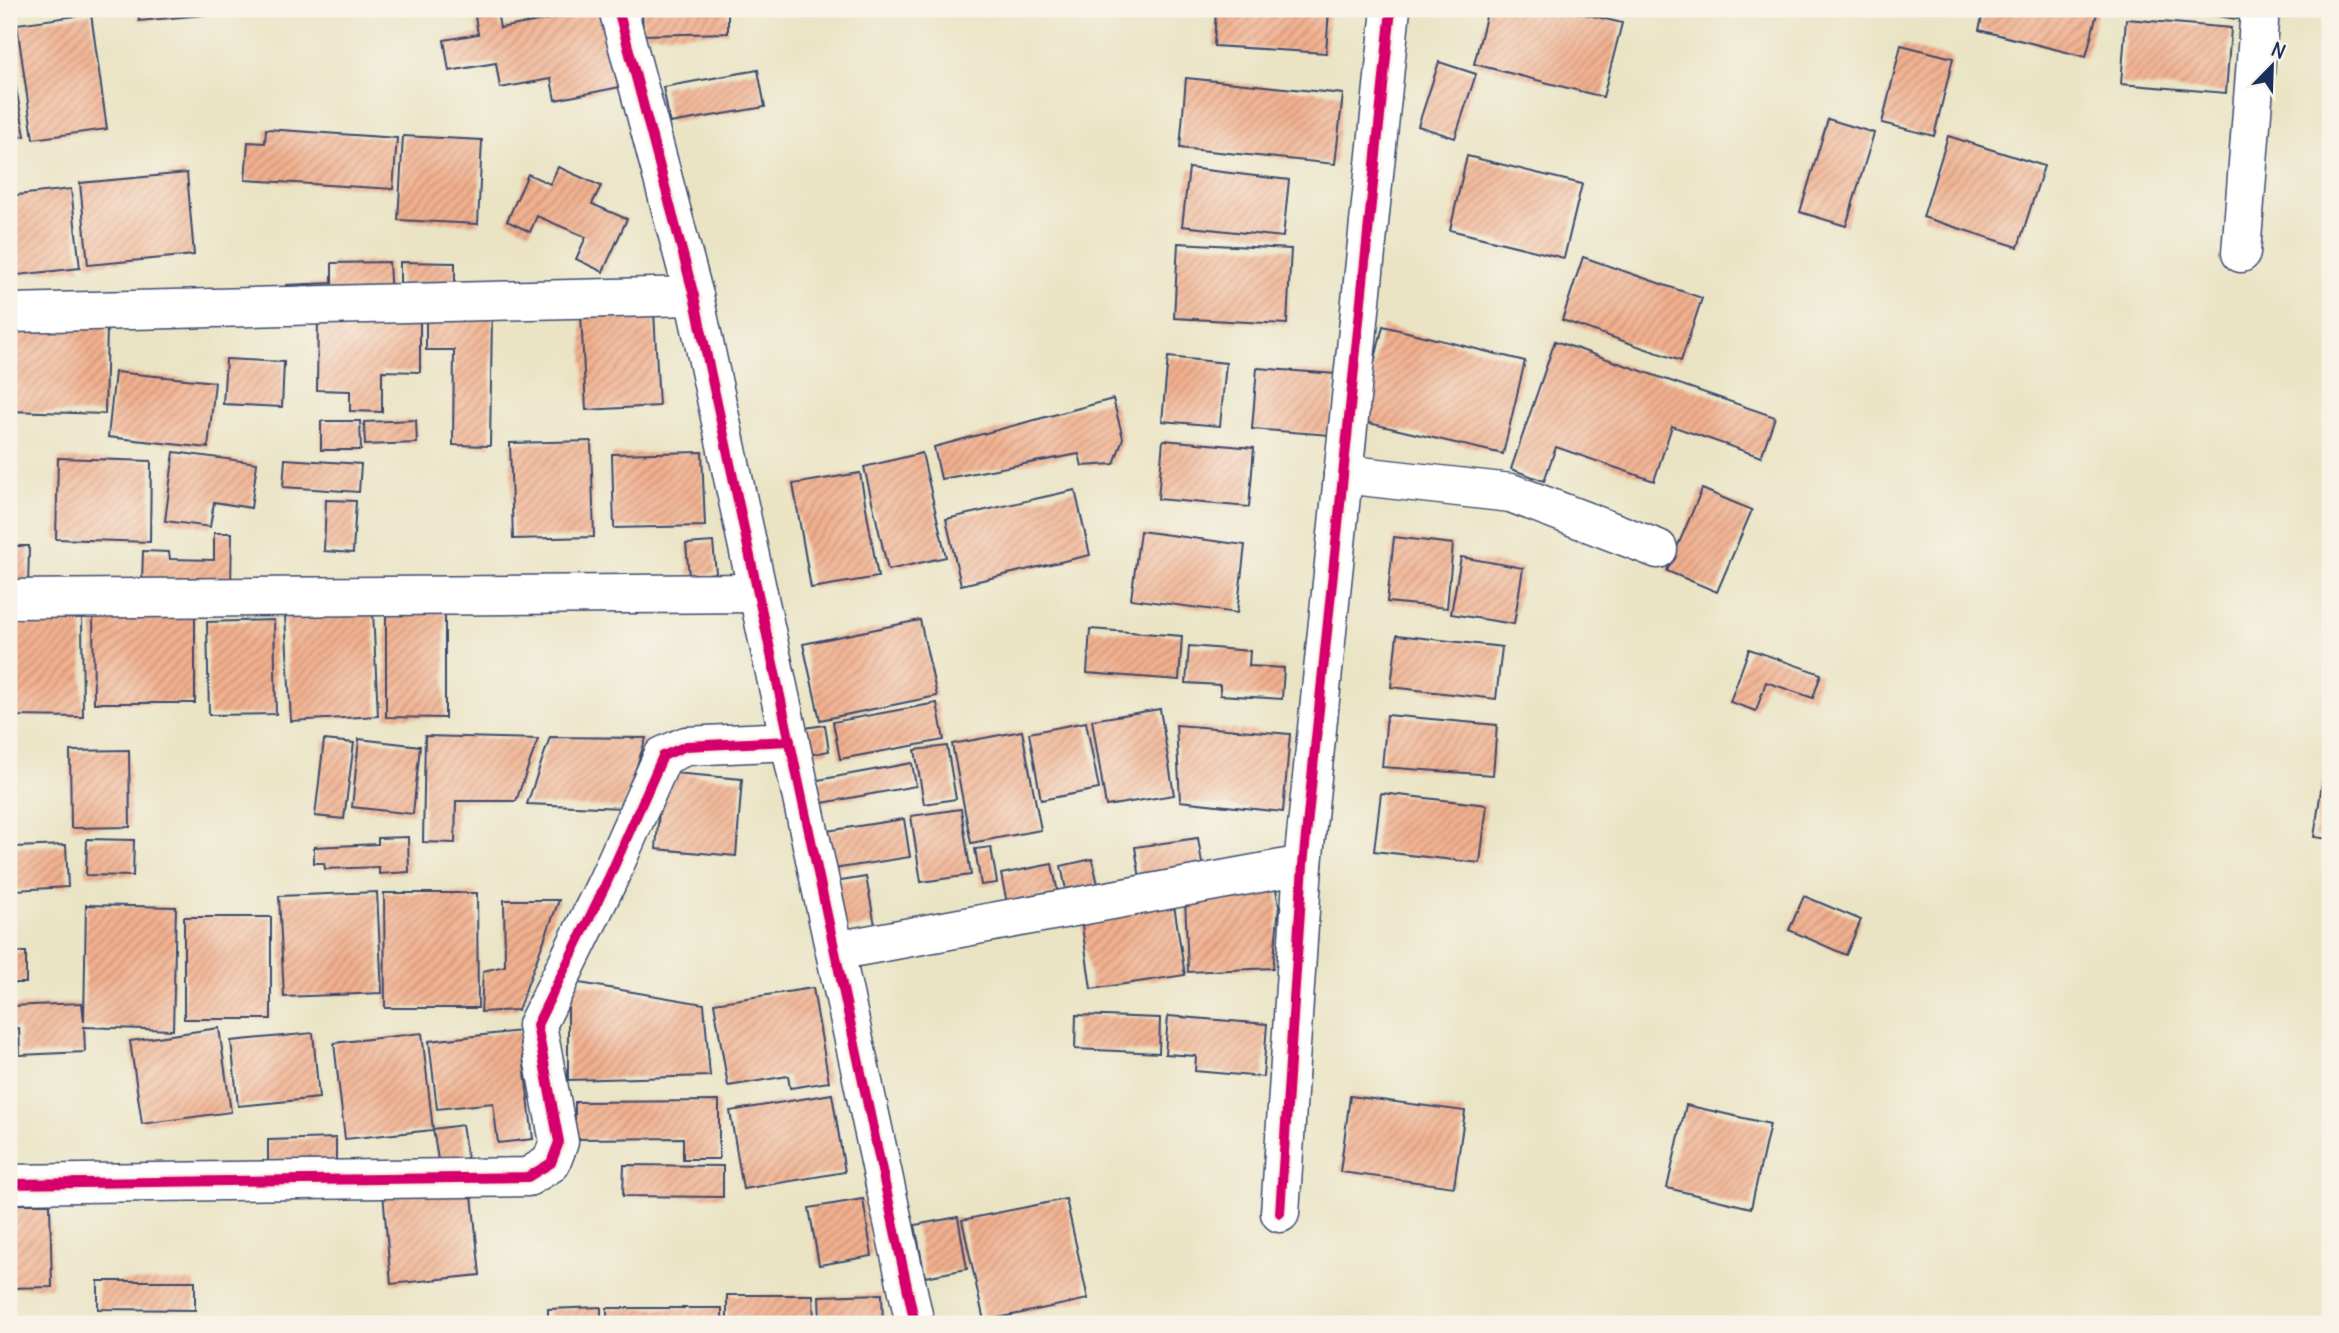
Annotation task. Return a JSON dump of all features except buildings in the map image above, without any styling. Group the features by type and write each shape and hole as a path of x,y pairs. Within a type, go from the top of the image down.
{"street":[{"path":"618,9 694,296 915,1324"},
{"path":"1280,1213 1303,865 1391,9"},
{"path":"2241,253 2259,9"},
{"path":"9,313 694,296"},
{"path":"1343,474 1510,493 1658,549"},
{"path":"9,600 758,593"},
{"path":"9,1184 528,1177 551,1163 559,1142 537,1025 607,881 663,756 686,746 790,741"},
{"path":"835,951 1303,865"}],"cycle path":[{"path":"618,9 694,296 915,1324"},
{"path":"1280,1213 1303,865 1391,9"},
{"path":"9,1184 528,1177 551,1163 559,1142 537,1025 607,882 663,756 686,746 790,741"}]}
